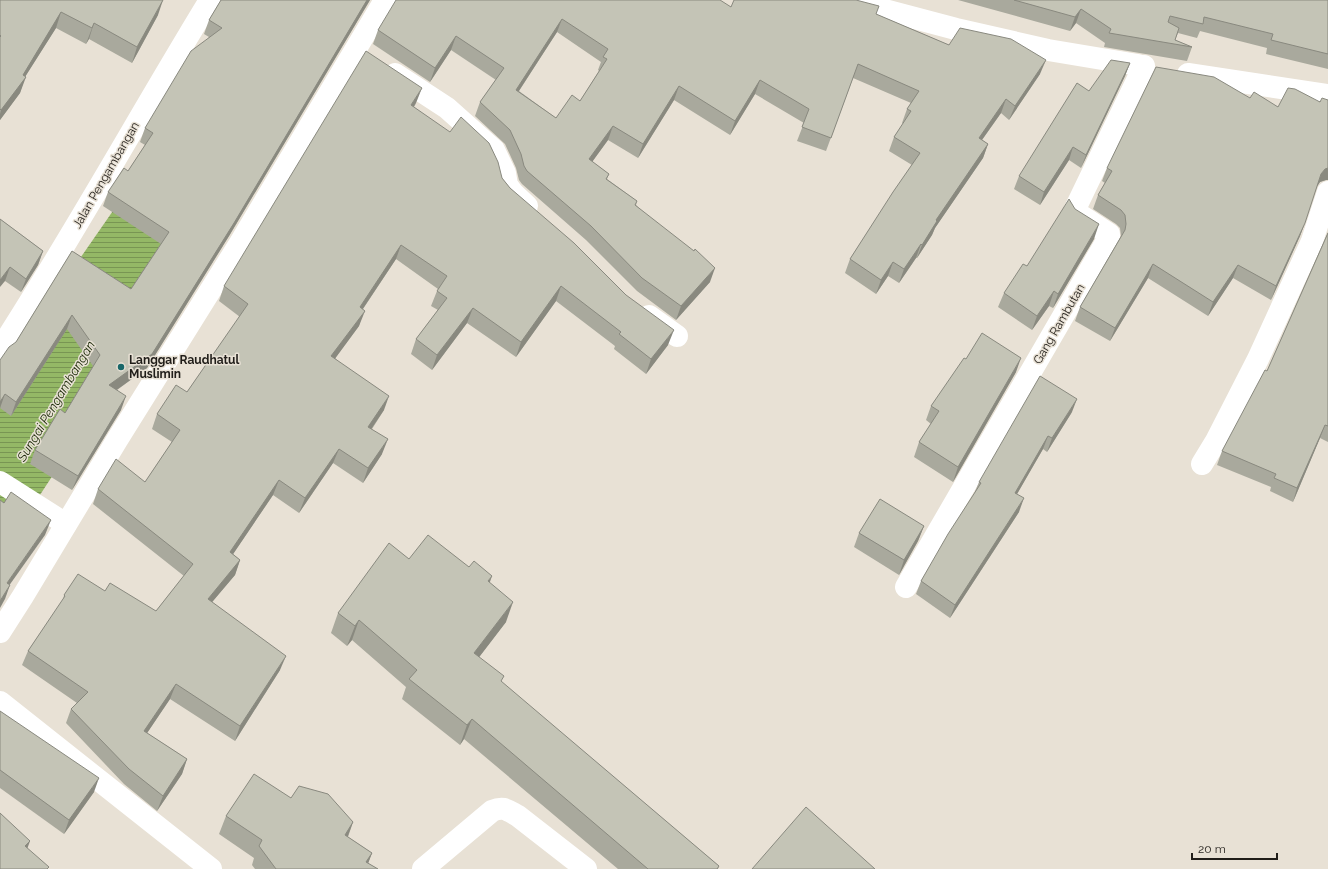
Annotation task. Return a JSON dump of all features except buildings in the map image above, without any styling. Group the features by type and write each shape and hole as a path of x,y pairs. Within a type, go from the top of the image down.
{"street":[{"name":"Jalan Pengambangan","path":"0,349 93,199 160,81 210,0"},
{"path":"0,632 117,440 240,243 385,0"},
{"path":"847,0 956,29 1048,50 1218,79 1328,95"},
{"path":"356,48 447,108 494,150 505,173 507,185 513,193 542,218"},
{"name":"Gang Rambutan","path":"906,587 1109,237 1109,234 1077,213 1075,209 1144,66"},
{"path":"1202,464 1216,441 1258,359 1312,241 1328,192"},
{"path":"635,305 677,336"},
{"path":"0,482 66,524"},
{"path":"0,702 211,869"},
{"path":"423,869 492,811 500,808 506,809 518,816 586,869"}],"water":[{"name":"Sungai Pengambangan","path":"344,0 108,391 0,556 0,378 31,329 176,120"}],"place":[{"name":"Langgar Raudhatul Muslimin","path":"121,367"}]}
